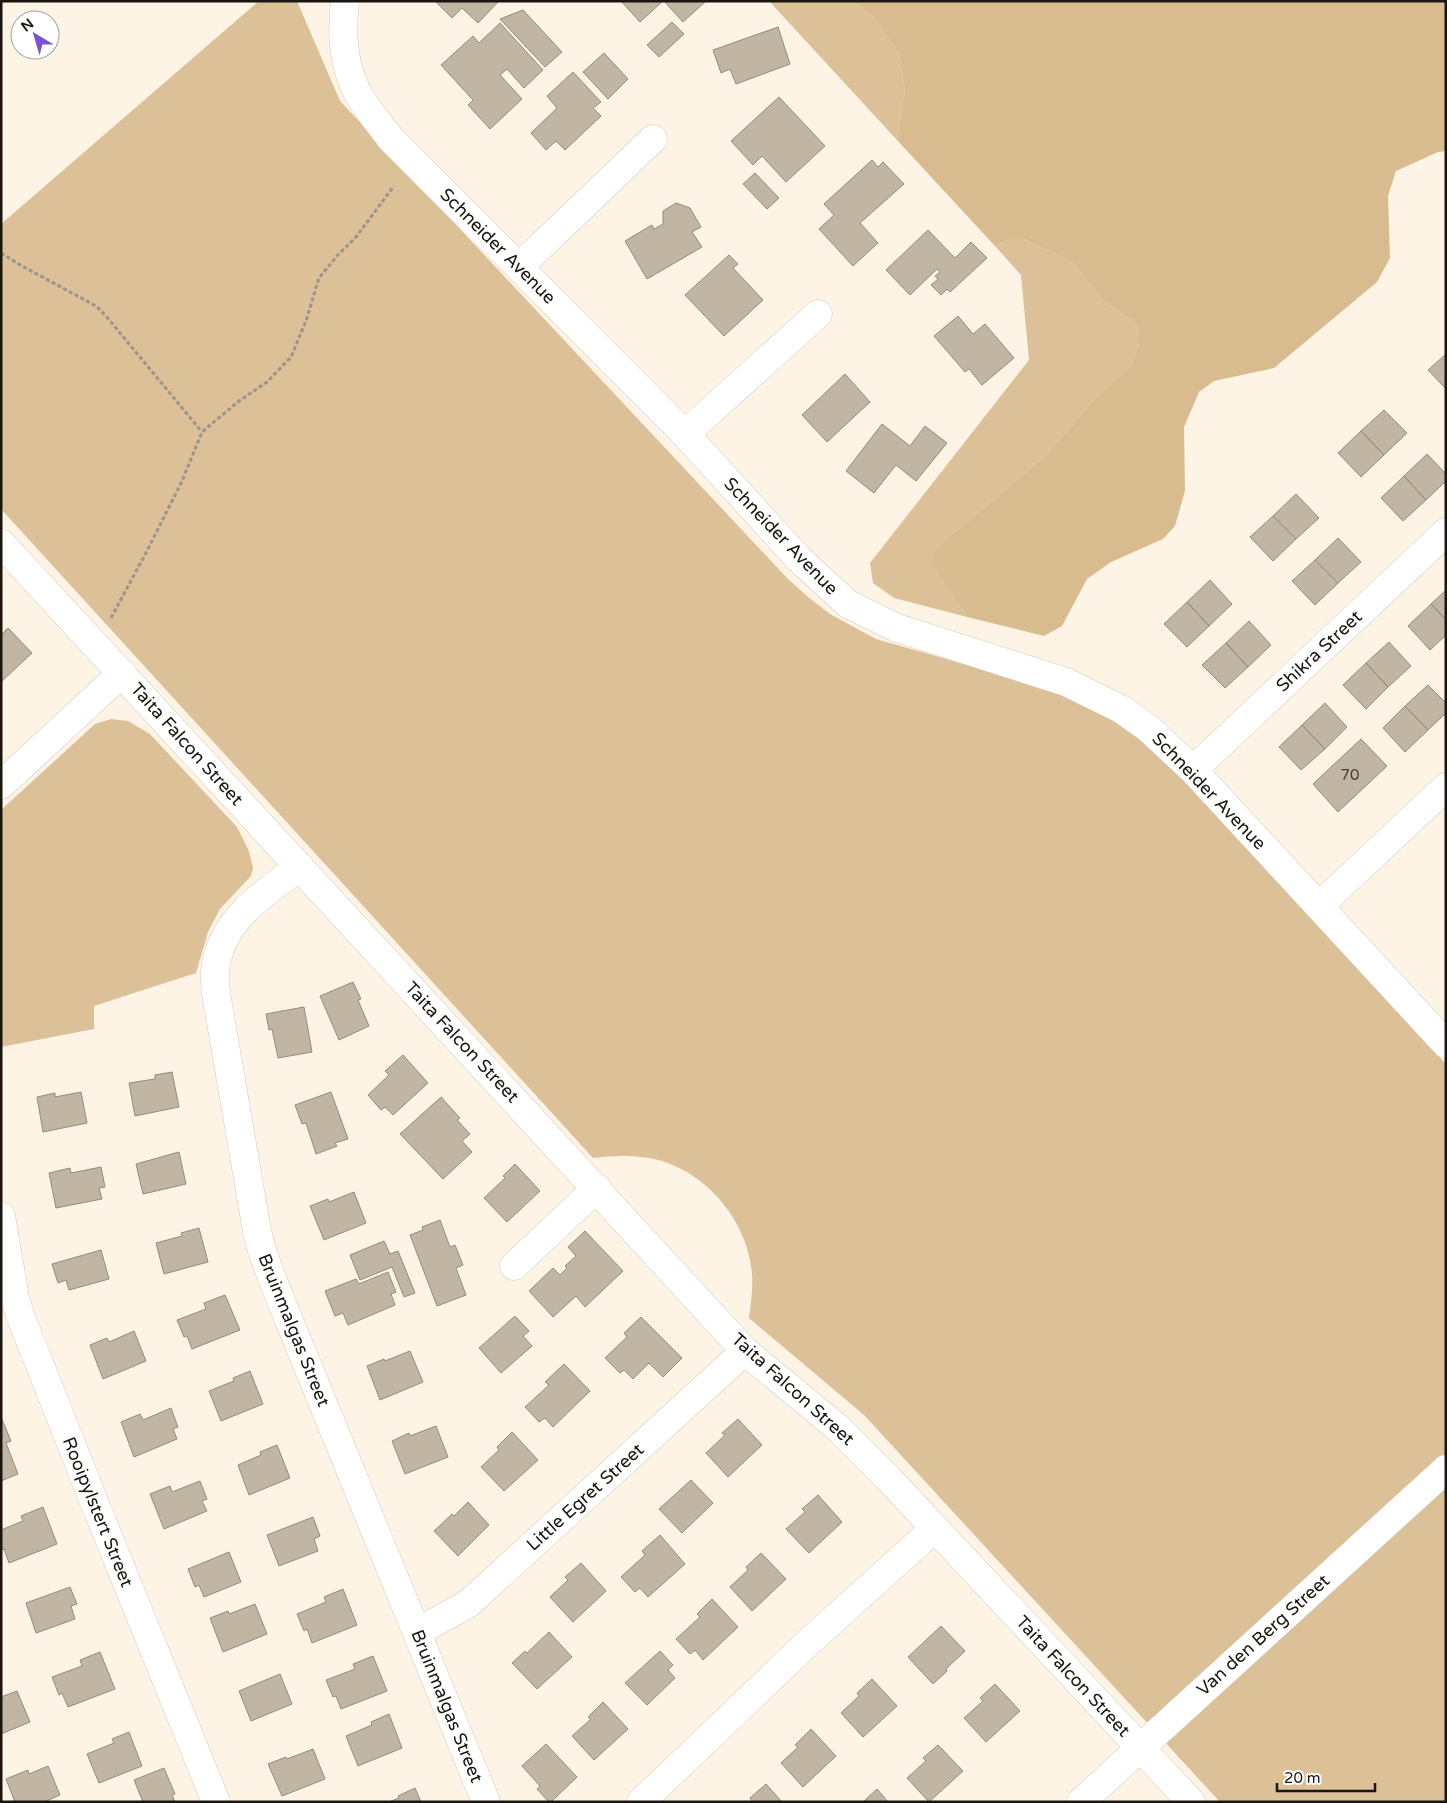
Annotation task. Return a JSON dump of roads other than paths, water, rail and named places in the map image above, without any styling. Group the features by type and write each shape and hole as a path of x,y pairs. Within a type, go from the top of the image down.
{"street":[{"name":"Schneider Avenue","path":"345,1 342,25 346,61 360,97 390,138 685,434 799,559 848,604 897,628 1066,682 1121,709 1148,728 1193,770 1446,1044"},
{"path":"519,267 653,139"},
{"path":"685,434 818,314"},
{"name":"Shikra Street","path":"1193,770 1446,532"},
{"name":"Taita Falcon Street","path":"1,543 746,1351 838,1428 888,1478 1191,1802"},
{"path":"1,785 122,673"},
{"path":"1319,906 1446,787"},
{"name":"Bruinmalgas Street","path":"300,868 250,905 227,934 219,950 215,965 217,999 262,1251 486,1802"},
{"path":"514,1266 597,1188"},
{"name":"Rooipylstert Street","path":"1,1216 15,1298 20,1315 216,1802"},
{"name":"Little Egret Street","path":"416,1632 468,1604 746,1351"},
{"name":"Van den Berg Street","path":"1081,1802 1446,1469"},
{"path":"642,1802 811,1640 935,1528"}]}
